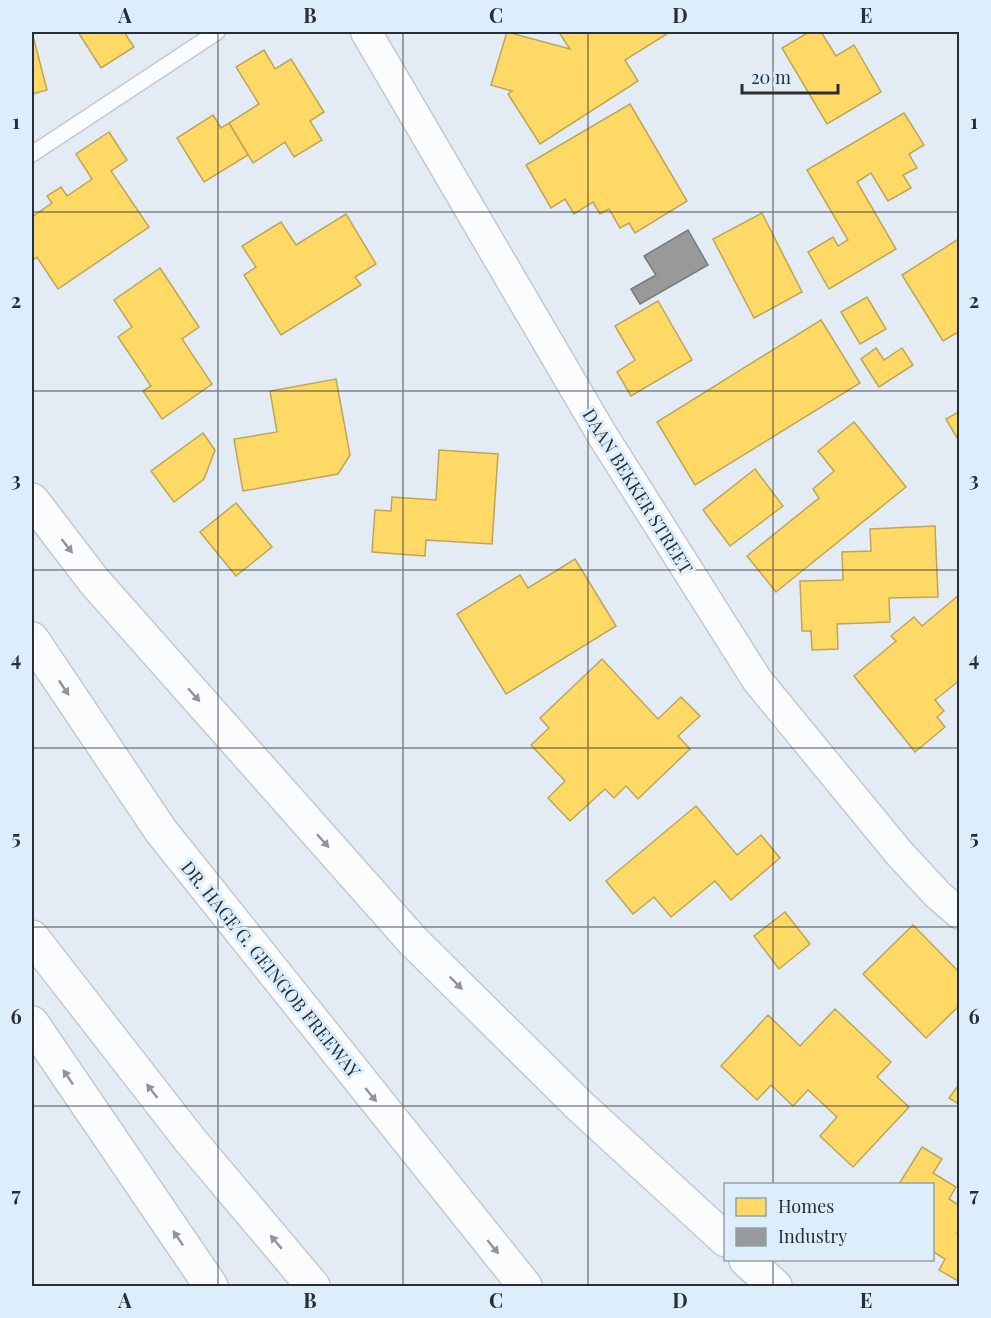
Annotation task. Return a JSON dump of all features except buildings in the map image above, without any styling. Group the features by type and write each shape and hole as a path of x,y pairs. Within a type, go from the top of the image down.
{"highway":[{"path":"32,500 94,581 413,940 581,1107 724,1238"},
{"name":"DR. HAGE G. GEINGOB FREEWAY","path":"32,639 161,831 525,1287"},
{"path":"32,937 190,1140 314,1287"},
{"path":"32,1023 211,1287"},
{"path":"747,1261 776,1287"}],"street":[{"name":"DAAN BEKKER STREET","path":"366,32 601,433 757,680 899,853 938,895 960,914"}],"lane":[{"path":"32,154 217,32"}]}
